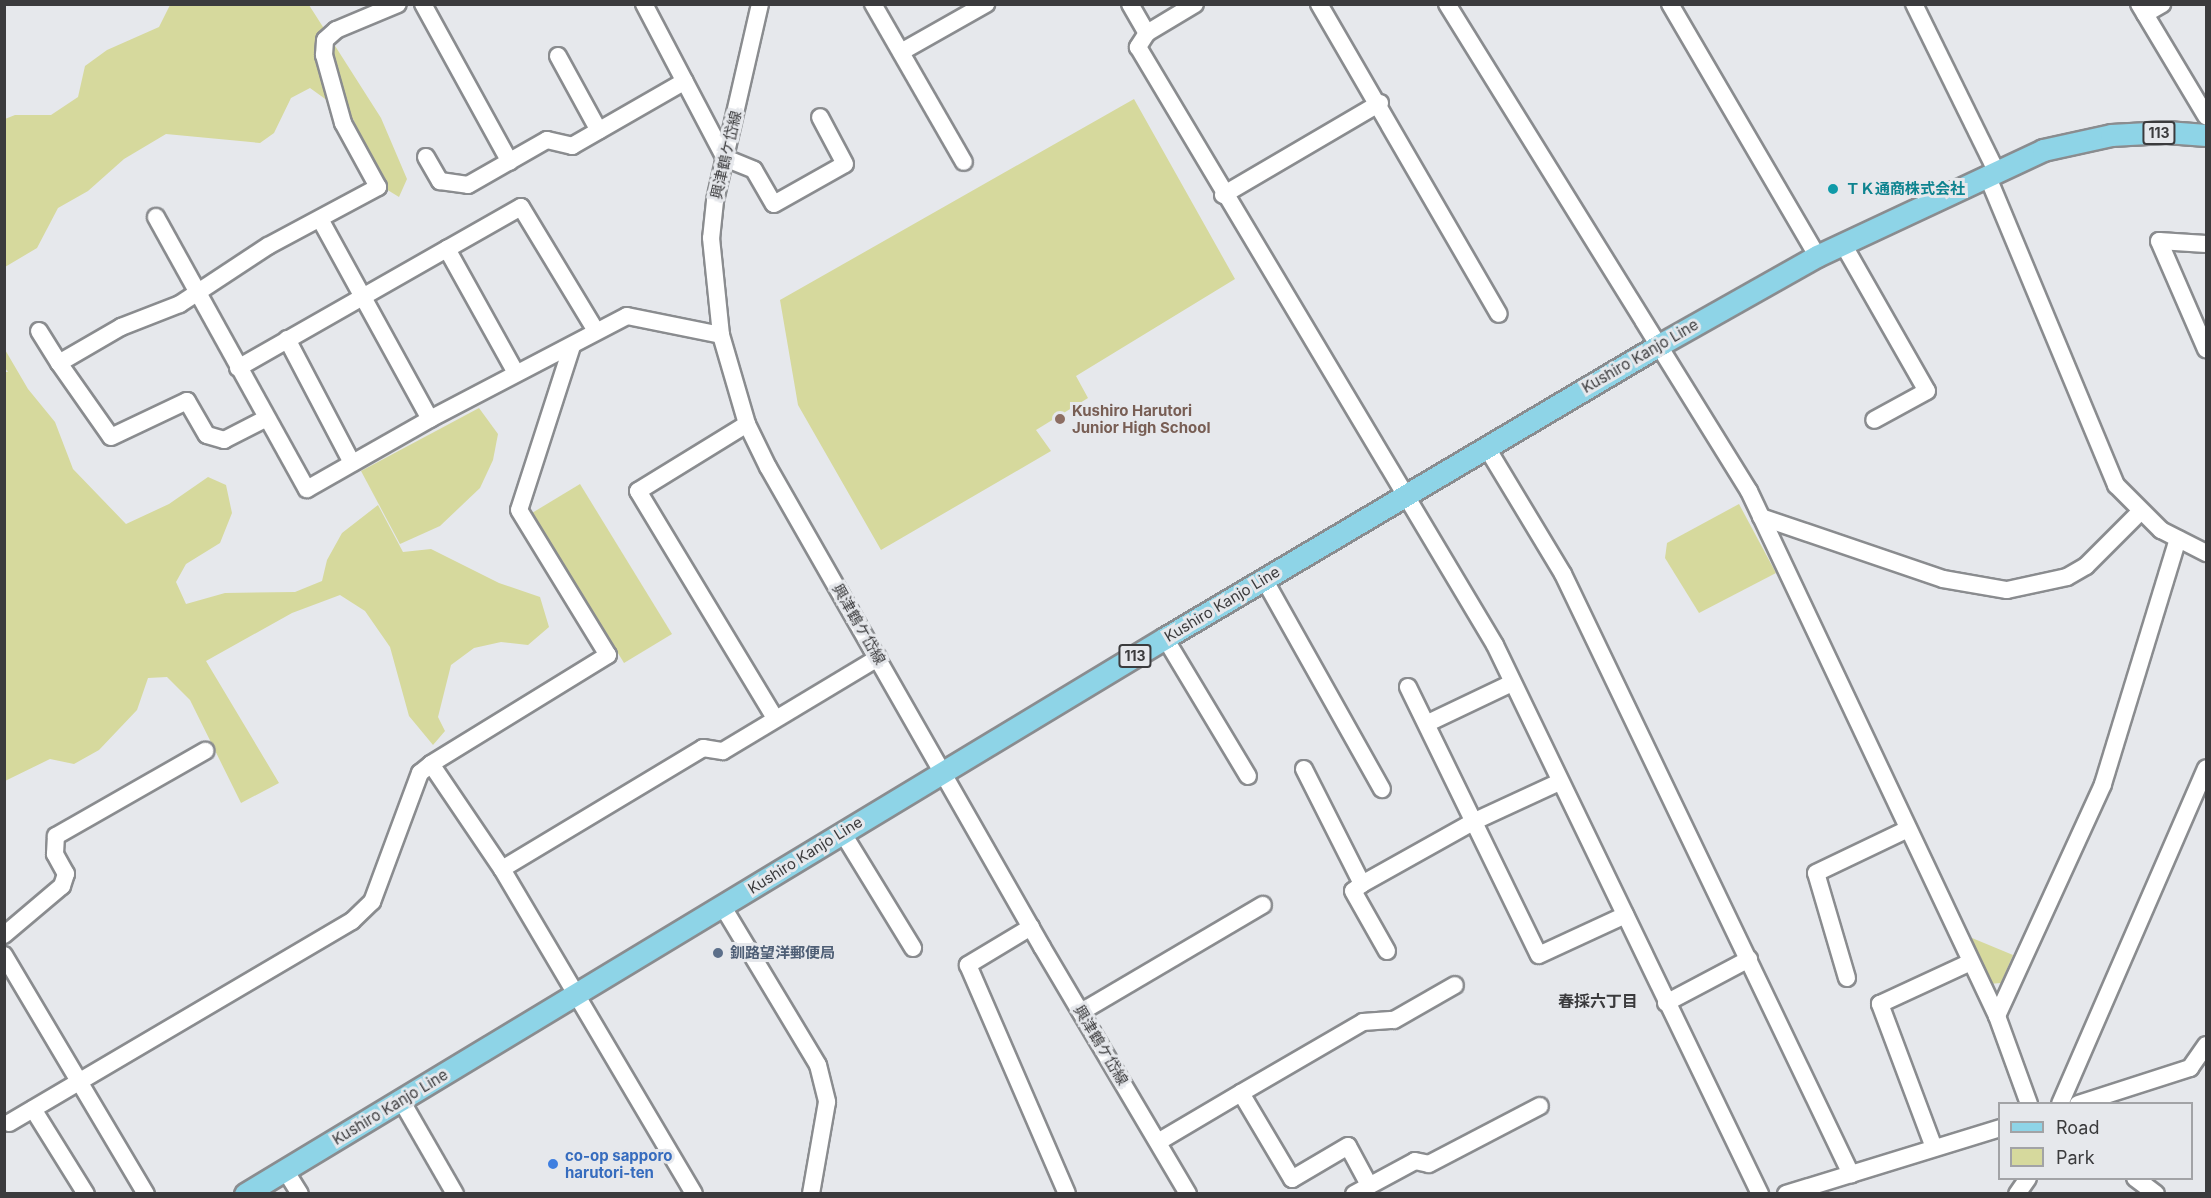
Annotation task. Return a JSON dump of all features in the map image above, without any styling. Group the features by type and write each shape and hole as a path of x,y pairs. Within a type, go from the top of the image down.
{"main road":[{"name":"Kushiro Kanjo Line","path":"245,1194 1165,638 1661,344 1817,256 2043,150 2111,135 2166,132 2206,135"}],"street":[{"path":"59,363 121,327 200,292 268,246 378,187 343,123 324,55 325,40 336,30 398,4"},
{"path":"423,4 510,162"},
{"path":"644,4 726,158 754,170 774,204 846,164 820,117"},
{"name":"興津鶴ケ岱線","path":"760,4 711,238 721,335 747,424 1031,927 1188,1194"},
{"path":"873,4 964,162"},
{"path":"901,51 986,4"},
{"path":"1130,4 1147,33"},
{"path":"1195,4 1147,33 1137,47 1223,195 1407,495 1495,645 1559,782 1760,1194"},
{"path":"1320,4 1380,104 1499,314"},
{"path":"1447,4 1647,330 1661,344 1761,517 1997,1016 2027,1102"},
{"path":"1670,4 1817,256"},
{"path":"1914,4 1991,173 2100,452 2116,485 2140,512 2178,539 2206,553"},
{"path":"2162,4 2142,9 2206,116"},
{"path":"558,56 599,131"},
{"path":"426,157 440,181 468,185 547,140 572,146 686,81"},
{"path":"1223,195 1380,104"},
{"path":"238,368 521,207 596,331"},
{"path":"156,217 200,292 238,368 307,489 430,419 627,316 721,335"},
{"path":"320,219 430,419"},
{"path":"2206,244 2159,241 2206,349"},
{"path":"1843,244 1927,391 1874,420"},
{"path":"447,249 516,373"},
{"path":"39,331 111,437 187,401 207,435 224,440 267,418"},
{"path":"287,339 352,463"},
{"path":"9,1123 352,921 372,902 420,773 608,655 519,510 572,346"},
{"path":"747,424 638,491 775,718"},
{"path":"1487,448 1563,574 1851,1174"},
{"path":"1761,517 1943,579 2007,590 2067,577 2086,566 2140,512"},
{"path":"1997,1016 2103,784 2178,539"},
{"path":"1264,579 1382,789"},
{"path":"1165,638 1248,776"},
{"path":"502,869 703,748 723,751 878,658"},
{"path":"1428,723 1512,683"},
{"path":"1408,687 1428,723 1473,822 1539,955 1625,915"},
{"path":"4,935 62,886 66,874 55,854 56,836 205,751"},
{"path":"431,764 502,869 694,1194"},
{"path":"2061,1102 2206,768"},
{"path":"1304,769 1362,884"},
{"path":"1387,951 1353,891 1473,822 1559,782"},
{"path":"1847,978 1815,873 1908,829"},
{"path":"842,832 913,948"},
{"path":"1081,1012 1263,905"},
{"path":"723,907 818,1065 827,1102 811,1194"},
{"path":"1031,927 968,965 1067,1194"},
{"path":"4,955 146,1194"},
{"path":"1666,1003 1749,959"},
{"path":"1933,1145 1880,1004 1971,962"},
{"path":"1158,1142 1363,1022 1394,1020 1455,985"},
{"path":"2084,1102 2190,1068 2201,1058 2206,1045"},
{"path":"1240,1093 1292,1179 1348,1146 1362,1189 1415,1161 1429,1164 1540,1106"},
{"path":"401,1100 455,1194"},
{"path":"33,1109 86,1194"},
{"path":"1786,1194 1933,1145 1998,1129"},
{"path":"285,1170 300,1194"},
{"path":"2017,1194 2027,1180"},
{"path":"2136,1180 2156,1194"}],"green space":[{"path":"170,5 309,5 381,118 407,179 399,197 386,189 353,119 310,88 291,98 274,133 260,143 166,134 124,159 88,191 58,208 37,248 5,267 5,119 15,115 51,115 78,97 85,66 107,50 159,27"},
{"path":"1134,99 1235,279 1076,376 1088,398 1036,430 1051,451 881,550 798,405 780,300"},
{"path":"4,348 28,389 55,422 73,469 126,524 169,504 208,477 226,485 232,513 220,543 186,564 176,582 186,604 225,593 295,592 322,581 327,560 342,533 378,505 403,552 431,549 499,583 540,597 549,627 528,645 501,642 474,648 451,665 438,717 445,731 433,745 409,716 390,647 365,611 340,595 292,613 206,661 279,783 241,803 190,700 167,677 148,678 137,710 99,750 74,764 50,759 5,781 4,372 8,372 5,368"},
{"path":"479,408 498,434 493,460 480,488 440,526 400,544 361,471"},
{"path":"580,484 672,634 624,663 532,513"},
{"path":"1739,504 1776,573 1699,613 1665,558 1667,543"},
{"path":"1972,938 2013,955 2001,983 1988,984 1968,944"}],"place":[{"name":"ＴＫ通商株式会社","path":"1833,189"},
{"name":"Kushiro Harutori Junior High School","path":"1060,419"},
{"name":"釧路望洋郵便局","path":"718,953"},
{"name":"co-op sapporo harutori-ten","path":"553,1164"}],"district":[{"name":"春採六丁目","path":"1598,1001"}]}
